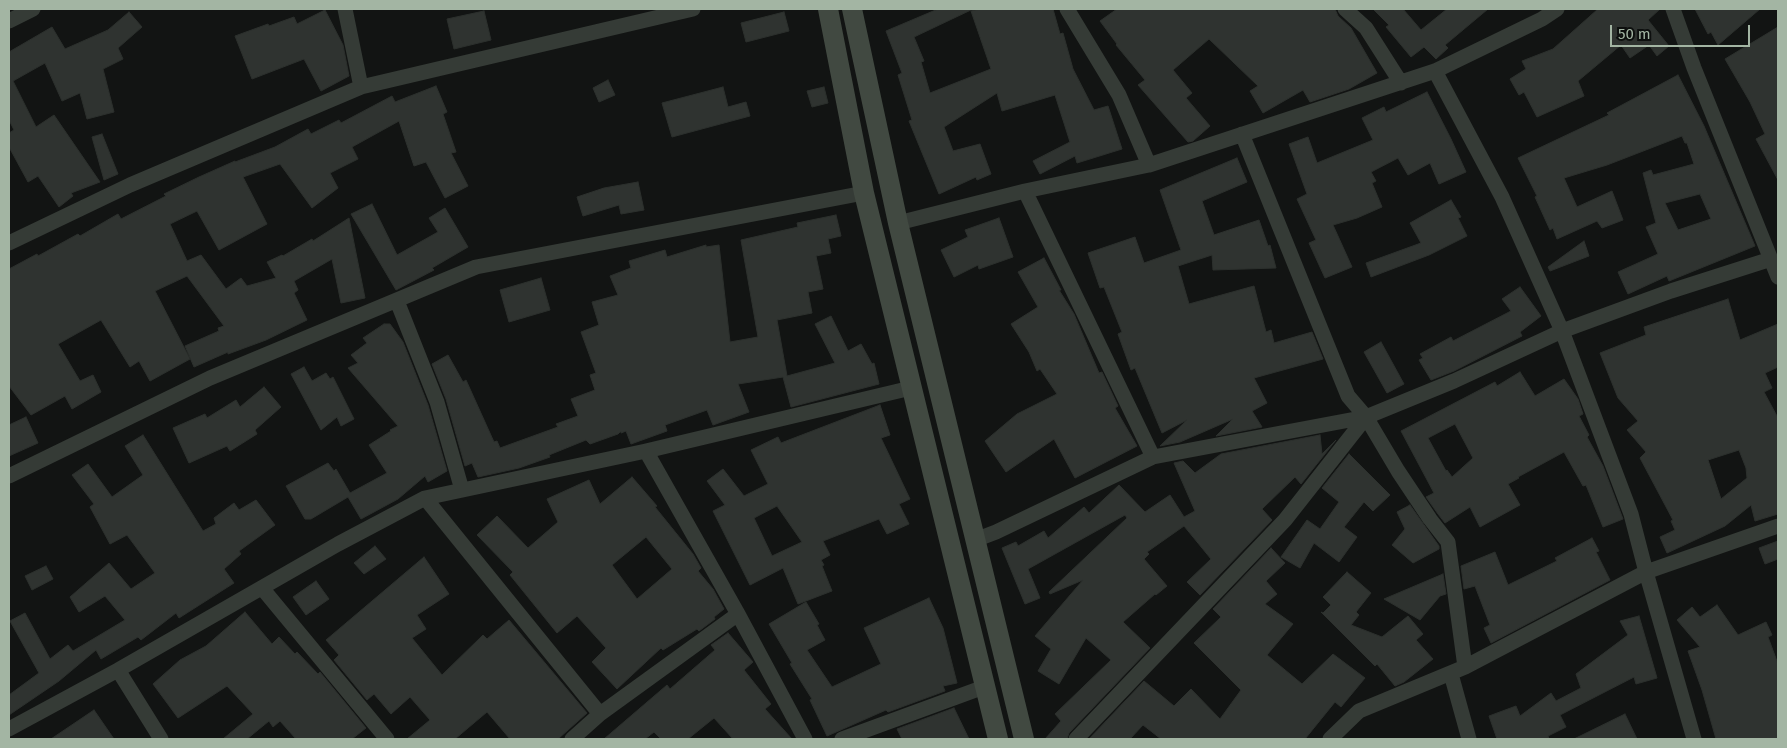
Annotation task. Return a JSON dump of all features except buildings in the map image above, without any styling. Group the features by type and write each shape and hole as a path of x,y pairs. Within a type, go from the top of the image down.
{"main road":[{"path":"828,9 864,193 998,739"},
{"path":"852,9 898,223 1024,739"}],"street":[{"path":"9,21 32,9"},
{"path":"345,9 361,87"},
{"path":"9,243 130,185 361,87 693,9"},
{"path":"1067,9 1119,95 1149,165"},
{"path":"1345,9 1366,28 1401,83"},
{"path":"898,223 1025,191 1149,165 1434,71 1542,19 1557,9"},
{"path":"1673,9 1694,68 1778,277"},
{"path":"1434,71 1502,197 1562,331 1631,514 1694,739"},
{"path":"1242,134 1348,396 1366,417 1398,471 1448,542 1465,667"},
{"path":"1025,191 1152,457"},
{"path":"9,476 210,378 476,267 864,193"},
{"path":"975,540 996,532 1152,457 1366,417 1454,381 1562,331 1671,291 1771,259"},
{"path":"397,301 437,402 462,490"},
{"path":"9,729 118,670 338,544 425,498 646,451 911,388"},
{"path":"1076,739 1285,520 1366,417"},
{"path":"646,451 738,614 805,739"},
{"path":"425,498 600,714"},
{"path":"1330,739 1359,711 1451,674 1646,572 1778,526"},
{"path":"262,588 387,739"},
{"path":"572,739 600,714 738,614"},
{"path":"118,670 161,739"},
{"path":"1451,674 1469,739"},
{"path":"842,739 984,687"}]}
